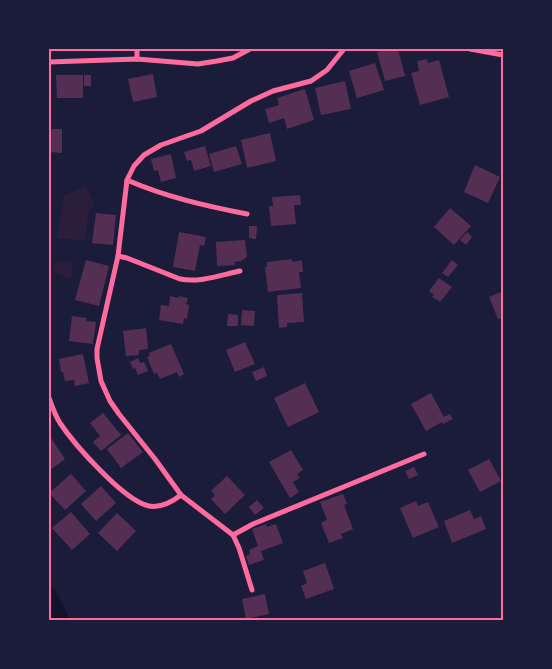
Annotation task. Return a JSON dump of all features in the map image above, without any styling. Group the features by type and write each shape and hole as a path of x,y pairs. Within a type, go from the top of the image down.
{"street":[{"path":"137,49 137,59"},
{"path":"49,62 137,59 198,64 233,58 250,49"},
{"path":"252,590 233,535 181,495 118,414 101,381 97,349 118,256 127,180 134,166 144,154 160,145 201,131 251,101 273,91 311,81 327,70 344,49"},
{"path":"470,49 503,56"},
{"path":"127,180 142,187 185,200 247,214"},
{"path":"118,256 180,279 188,280 240,271"},
{"path":"49,398 60,422 84,454 123,493 150,506 171,502 181,495"},
{"path":"233,535 253,524 424,454"}],"shaded area":[{"path":"86,186 94,204 88,212 86,240 57,239 64,196"},
{"path":"55,261 73,262 71,279 53,272"}],"building":[{"path":"398,49 405,76 385,81 377,52"},
{"path":"427,59 428,63 439,60 449,97 420,105 411,73 419,71 417,61"},
{"path":"375,63 384,90 357,98 349,71"},
{"path":"153,74 157,97 133,102 128,79"},
{"path":"56,75 83,75 83,98 57,98"},
{"path":"84,75 91,75 91,86 84,86"},
{"path":"345,81 351,109 321,115 315,88"},
{"path":"305,89 314,120 287,129 284,118 269,123 265,109 279,105 277,98"},
{"path":"49,129 62,129 62,153 49,152"},
{"path":"270,133 276,161 247,168 241,140"},
{"path":"205,146 211,166 194,171 191,160 187,161 184,152"},
{"path":"236,146 242,164 214,172 209,154"},
{"path":"171,154 176,178 161,182 158,170 154,171 151,159"},
{"path":"475,165 500,177 488,203 464,192"},
{"path":"300,195 301,205 294,205 296,224 271,226 269,206 273,206 272,197"},
{"path":"450,208 471,226 454,245 434,227"},
{"path":"96,213 116,215 113,245 92,243"},
{"path":"249,226 257,226 256,239 249,238"},
{"path":"179,232 206,237 204,246 200,245 195,271 173,267"},
{"path":"467,232 472,237 466,245 460,240"},
{"path":"245,240 247,257 241,261 234,262 235,265 217,266 216,242"},
{"path":"292,259 292,262 302,260 303,272 299,272 301,288 268,292 265,267 267,267 267,262"},
{"path":"86,260 109,266 99,306 75,300"},
{"path":"452,260 458,265 448,277 442,273"},
{"path":"439,278 452,287 440,302 432,297 434,295 429,291"},
{"path":"503,291 503,318 498,319 489,297"},
{"path":"302,293 304,322 287,323 287,327 279,328 277,295"},
{"path":"170,296 188,298 186,304 189,305 187,319 184,318 183,324 159,320 161,305 169,306"},
{"path":"242,310 255,311 254,326 241,325"},
{"path":"228,314 238,315 238,326 227,326"},
{"path":"72,316 96,322 93,344 69,341"},
{"path":"146,328 148,349 139,350 139,355 126,356 123,331"},
{"path":"245,342 255,364 235,372 226,350"},
{"path":"171,344 184,374 179,377 177,372 160,379 157,373 154,374 147,357 150,356 149,353"},
{"path":"83,354 89,383 75,386 74,380 65,381 59,359"},
{"path":"138,358 140,363 144,362 148,371 138,375 130,362"},
{"path":"264,367 267,376 256,381 252,372"},
{"path":"305,383 319,412 288,427 274,398"},
{"path":"431,393 444,417 450,414 453,419 443,424 442,422 426,431 411,404"},
{"path":"103,413 121,435 101,451 93,442 100,436 90,423"},
{"path":"128,433 143,452 121,468 107,449"},
{"path":"49,435 65,459 49,471"},
{"path":"291,450 303,470 297,474 300,478 293,482 299,492 290,498 269,462"},
{"path":"489,459 501,481 480,492 468,470"},
{"path":"414,467 418,475 409,479 405,471"},
{"path":"71,474 86,491 65,510 49,493"},
{"path":"227,476 245,495 225,514 211,499 215,495 211,491"},
{"path":"101,486 116,503 96,521 81,504"},
{"path":"343,494 347,504 344,505 353,529 341,534 343,538 329,543 321,523 327,520 320,502"},
{"path":"257,500 264,508 255,515 249,507"},
{"path":"416,501 418,506 428,502 439,527 413,538 400,508"},
{"path":"470,510 474,519 481,516 486,529 452,543 444,521"},
{"path":"71,512 90,534 72,550 52,528"},
{"path":"117,513 136,531 117,551 98,533"},
{"path":"266,524 267,527 276,524 283,543 261,551 264,560 249,565 246,556 250,554 249,550 258,546 252,529"},
{"path":"325,563 334,589 306,599 301,586 307,583 303,571"},
{"path":"265,594 269,614 246,619 242,599"}],"waterway":[{"path":"49,595 62,620"}]}
